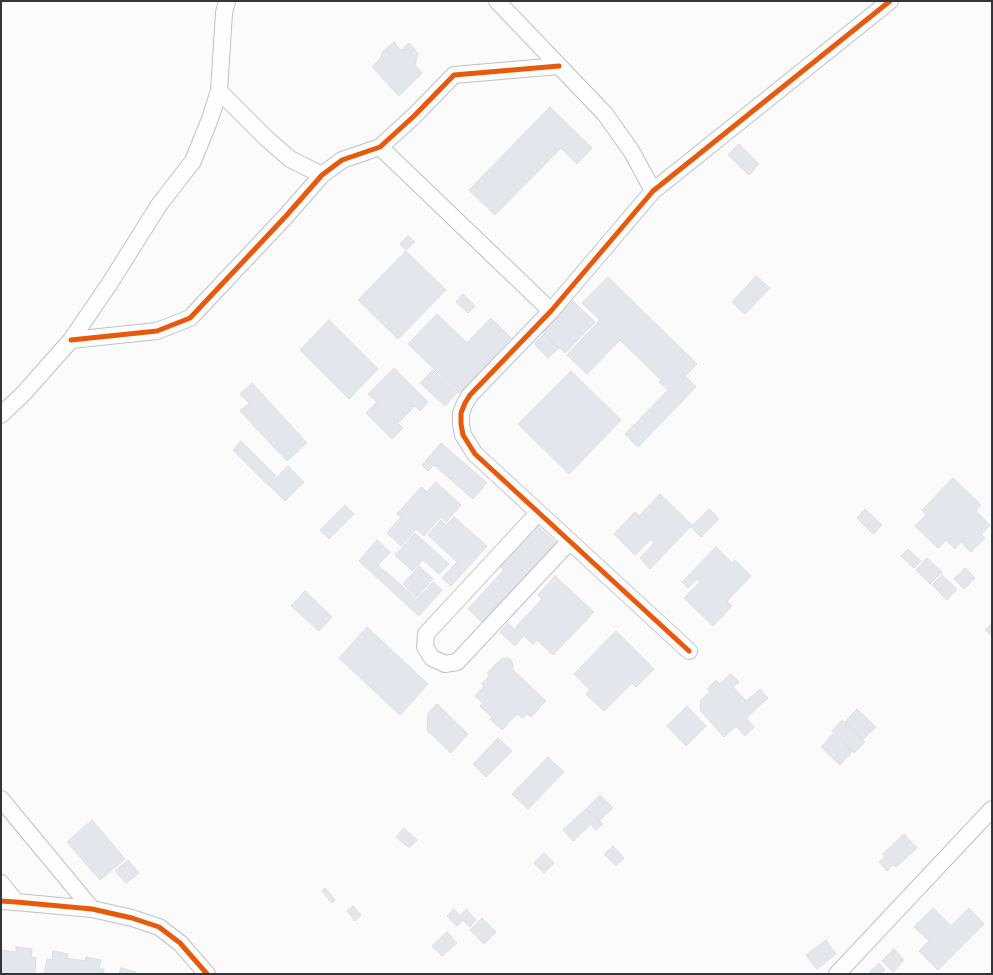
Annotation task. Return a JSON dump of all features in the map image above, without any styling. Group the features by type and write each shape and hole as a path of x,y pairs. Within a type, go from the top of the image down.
{"street":[{"path":"1,415 24,393 71,340 110,283 159,205 192,161 210,119 219,91 224,13 227,1"},
{"path":"497,1 605,114 632,152 653,191"},
{"path":"688,651 475,454 463,435 461,424 463,408 470,395 551,312 653,191 890,1"},
{"path":"71,340 157,331 190,318 322,175 342,160 380,147 414,116 454,75 559,66"},
{"path":"219,91 266,138 290,159 322,175"},
{"path":"380,147 551,312"},
{"path":"538,512 426,634 425,647 432,658 444,664 457,662 570,541"},
{"path":"1,799 92,909"},
{"path":"837,974 992,810"},
{"path":"1,883 8,901 92,909 132,918 159,927 180,943 207,974"}],"building":[{"path":"394,42 401,50 409,43 418,53 415,65 422,73 399,96 372,67 380,59 383,51"},
{"path":"550,107 592,148 577,164 561,148 495,215 469,190"},
{"path":"739,144 759,164 749,175 728,155"},
{"path":"408,236 415,242 406,250 400,244"},
{"path":"406,251 446,290 398,339 358,300"},
{"path":"756,276 770,288 745,314 732,302"},
{"path":"608,277 697,364 685,376 696,387 638,447 625,434 668,390 659,382 661,380 620,340 587,374 567,355 600,320 582,303"},
{"path":"463,294 475,306 468,313 456,302"},
{"path":"573,301 595,322 565,353 543,332"},
{"path":"437,314 467,343 491,318 511,338 459,393 408,344"},
{"path":"329,320 378,369 349,399 300,350"},
{"path":"544,334 559,348 548,358 534,344"},
{"path":"394,368 428,402 420,411 415,406 398,423 403,428 392,439 366,413 377,402 368,394"},
{"path":"433,370 457,393 445,406 420,383"},
{"path":"571,371 621,420 569,474 518,424"},
{"path":"252,383 307,443 287,461 240,411 249,403 240,394"},
{"path":"241,441 276,476 268,485 233,450"},
{"path":"441,443 487,483 473,499 434,465 428,471 422,465"},
{"path":"288,466 304,482 285,501 269,485"},
{"path":"953,478 981,505 976,511 990,525 981,535 985,538 971,552 961,542 955,549 946,540 938,548 915,526 926,515 922,510"},
{"path":"436,482 461,505 446,522 441,517 424,536 416,529 401,546 387,533 401,517 397,514 421,487 427,492"},
{"path":"660,494 692,525 650,569 640,558 654,543 651,539 635,555 614,534 635,512 639,516"},
{"path":"345,505 354,514 329,539 320,530"},
{"path":"709,509 719,519 701,537 691,527"},
{"path":"865,509 882,525 873,534 857,518"},
{"path":"454,517 487,546 451,586 442,578 457,562 428,535 441,520 446,525"},
{"path":"537,525 557,544 484,624 468,609 504,570 500,566"},
{"path":"415,533 449,564 439,574 423,560 412,571 395,555"},
{"path":"377,540 390,552 378,565 417,599 433,582 442,590 419,616 359,561"},
{"path":"716,547 732,563 735,560 751,576 727,601 732,606 713,626 684,598 700,582 697,579 688,588 682,582"},
{"path":"908,549 921,561 914,568 901,556"},
{"path":"927,558 942,572 930,584 916,570"},
{"path":"419,566 433,579 417,597 403,584"},
{"path":"965,568 975,578 964,589 954,579"},
{"path":"942,575 957,589 947,600 932,585"},
{"path":"555,576 594,612 553,655 537,640 533,644 515,628 542,599 538,595"},
{"path":"305,591 332,617 319,631 291,606"},
{"path":"508,623 523,637 515,646 500,632"},
{"path":"992,623 992,636 985,630"},
{"path":"367,627 428,684 400,715 339,658"},
{"path":"616,631 654,669 636,687 632,683 604,711 586,694 590,690 574,674"},
{"path":"502,658 511,660 513,665 512,669 546,701 531,717 527,714 523,718 517,714 502,730 490,719 492,717 480,706 483,703 475,696 484,686 482,684 490,675 487,673"},
{"path":"731,674 739,682 733,687 746,701 760,689 768,698 746,718 754,727 745,736 736,726 724,737 700,710 701,700 710,692 707,689 716,680 719,684"},
{"path":"437,704 468,734 451,753 427,730 428,713"},
{"path":"687,706 706,726 686,746 667,726"},
{"path":"857,709 876,727 863,739 845,722"},
{"path":"842,720 865,742 854,753 832,731"},
{"path":"833,734 852,752 840,765 821,747"},
{"path":"498,738 512,751 486,777 473,764"},
{"path":"548,757 564,772 528,809 512,794"},
{"path":"600,795 613,808 600,820 588,807"},
{"path":"587,808 603,824 596,830 591,824 573,841 563,830"},
{"path":"92,820 125,859 100,880 67,842"},
{"path":"404,828 417,840 409,848 396,837"},
{"path":"904,834 917,848 896,867 893,865 887,871 879,862 885,857 883,854"},
{"path":"613,846 624,858 616,866 604,854"},
{"path":"544,853 554,863 544,873 534,863"},
{"path":"128,860 139,873 126,883 115,871"},
{"path":"325,888 335,900 332,903 322,891"},
{"path":"353,906 361,915 355,921 347,911"},
{"path":"933,908 951,926 969,908 984,924 938,970 919,951 929,941 914,927"},
{"path":"454,909 460,916 466,909 476,920 470,927 463,920 457,926 447,916"},
{"path":"482,918 496,932 484,944 470,930"},
{"path":"447,932 457,943 442,956 432,946"},
{"path":"826,940 836,954 817,969 806,955"},
{"path":"16,947 32,949 31,957 36,958 35,974 1,974 1,950 16,952"},
{"path":"894,949 904,960 893,972 882,961"},
{"path":"53,951 68,954 67,958 85,961 86,957 101,960 99,969 104,969 103,974 44,974 47,959 52,960"},
{"path":"879,963 885,970 881,974 868,974"},
{"path":"121,968 136,972 135,974 119,974"}],"cycle path":[{"path":"689,651 475,454 463,435 461,413 470,395 551,311 653,191 890,1"},
{"path":"71,340 157,331 190,318 286,216 322,175 342,160 380,147 414,116 454,75 559,66"},
{"path":"1,901 92,909 132,918 159,927 180,943 207,974"}]}
